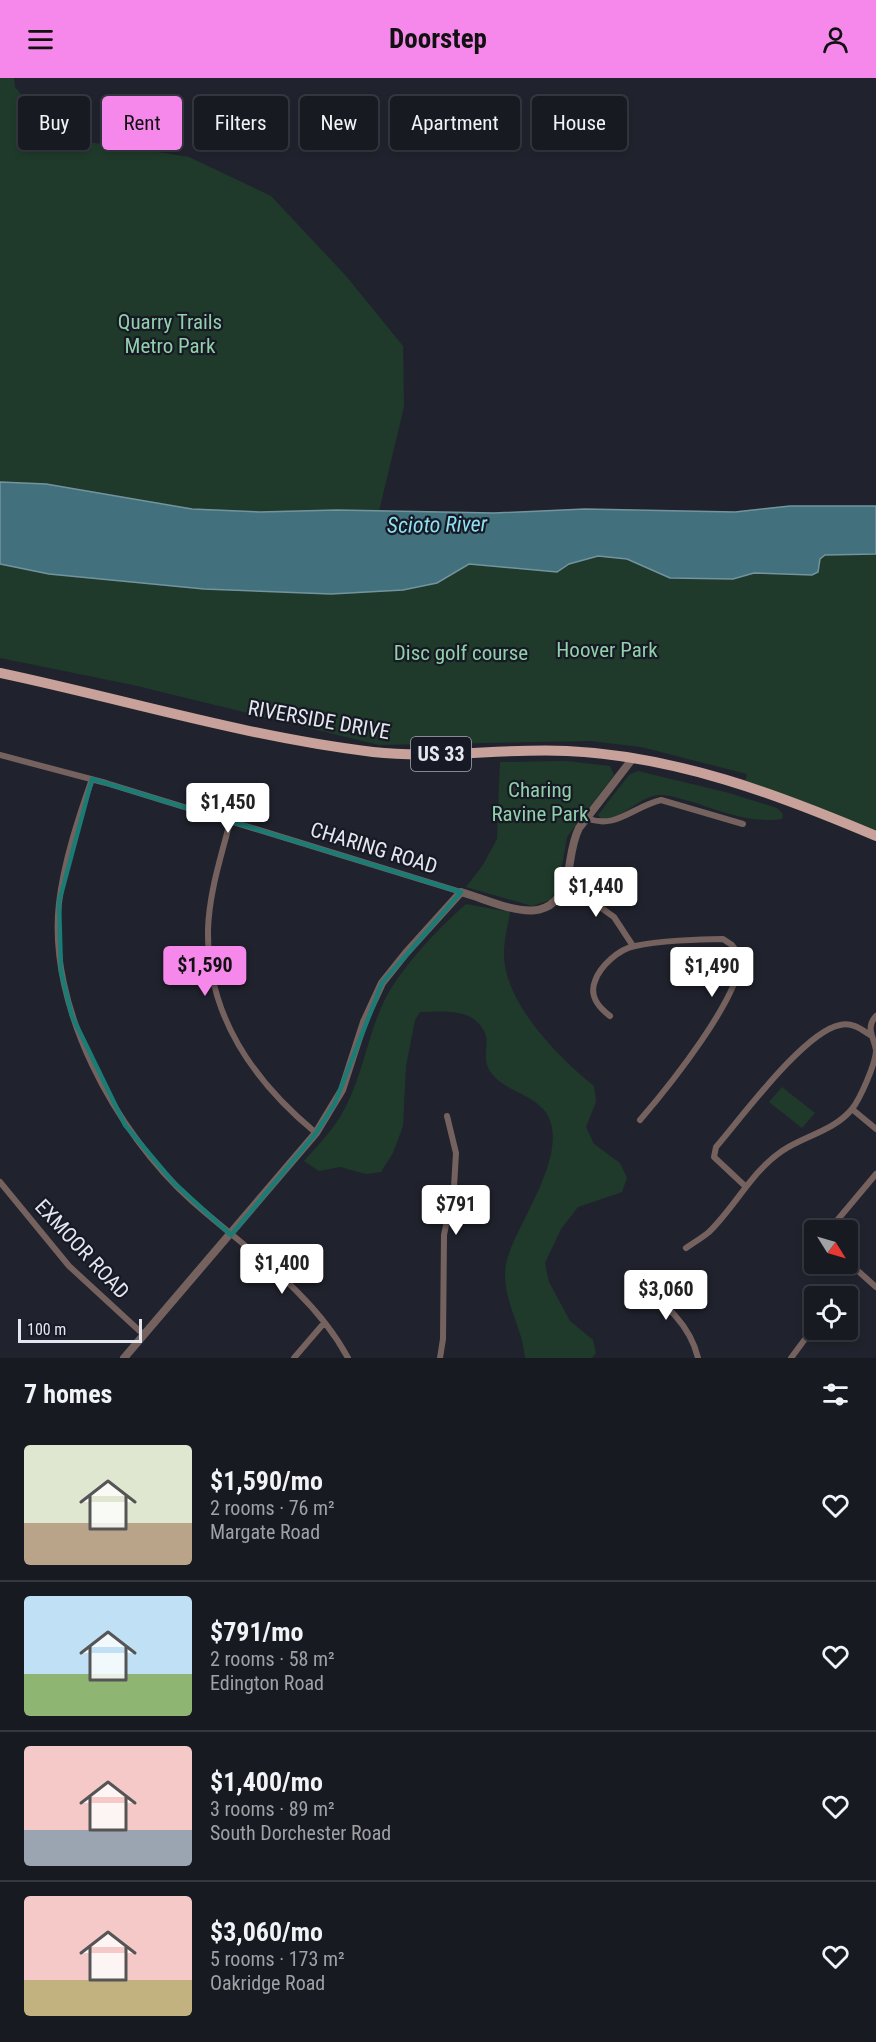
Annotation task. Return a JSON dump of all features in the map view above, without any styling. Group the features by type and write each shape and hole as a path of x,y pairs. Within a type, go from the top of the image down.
{"main road":[{"name":"RIVERSIDE DRIVE","path":"0,673 269,734 372,752 432,754 566,751 633,758 697,770 744,785 876,836"}],"street":[{"name":"CHARING ROAD","path":"0,755 92,779 461,892"},
{"path":"124,1358 316,1133 342,1090 364,1022 382,983 399,961 461,892 535,912 546,909 556,902 565,882 575,837 586,818 633,758"},
{"path":"92,779 73,837 59,902 58,937 61,972 72,1016 125,1125 174,1183 293,1288 324,1323 348,1358"},
{"path":"586,818 600,823 613,822 648,803 661,800 743,825"},
{"path":"230,822 217,872 209,921 214,985 226,1021 254,1072 277,1099 316,1133"},
{"path":"565,882 614,917 633,946"},
{"path":"610,1016 600,1009 595,1000 594,983 604,965 633,946 723,939 737,950 741,962 737,975 700,1043 640,1120"},
{"path":"686,1248 707,1234 745,1186 781,1152 829,1127 852,1109 874,1066 876,1050 872,1021 876,1016"},
{"path":"745,1186 714,1157 716,1147 795,1055 829,1028 843,1024 858,1026 873,1034"},
{"path":"852,1109 876,1129"},
{"path":"440,1358 443,1339 444,1235 454,1187 456,1153 447,1116"},
{"path":"837,1220 876,1174"},
{"name":"EXMOOR ROAD","path":"0,1182 69,1266 144,1335"},
{"path":"858,1271 876,1287"},
{"path":"639,1284 680,1320 692,1340 698,1358"},
{"path":"294,1358 324,1323"},
{"path":"791,1358 804,1340"}],"highlighted area":[{"path":"92,779 461,892 382,983 335,1103 316,1133 231,1235 174,1183 125,1125 72,1016 61,972 59,902"}],"green space":[{"name":"Quarry Trails Metro Park","path":"0,78 14,78 15,87 22,96 18,96 18,150 90,150 90,143 102,144 102,150 146,150 189,157 271,196 346,276 403,346 404,407 379,511 261,513 214,511 72,489 0,482"},
{"name":"Hoover Park","path":"876,554 876,836 744,785 747,774 641,747 590,741 379,745 133,685 0,658 0,564 49,574 204,589 331,594 403,590 437,583 469,564 557,572 569,564 598,556 627,559 670,578 733,579 754,573 812,575 818,572 820,559 825,555"},
{"name":"Charing Ravine Park","path":"566,761 610,766 614,775 567,837 559,884 550,900 532,906 466,887 483,865 497,839 500,762"},
{"path":"638,771 729,793 777,808 783,814 782,819 760,820 738,816 660,795 645,799 616,816 601,818 598,815 629,775"},
{"path":"466,904 510,912 504,953 506,972 513,991 523,1009 550,1045 594,1086 596,1102 586,1127 594,1144 620,1163 627,1178 622,1192 578,1207 561,1229 545,1263 549,1282 570,1321 593,1340 596,1353 592,1358 525,1358 508,1298 505,1273 512,1245 546,1171 553,1134 549,1118 543,1109 499,1081 492,1074 486,1061 485,1033 473,1019 457,1013 420,1012 415,1020 406,1066 403,1126 393,1153 381,1172 366,1174 340,1167 319,1171 304,1161 333,1128 342,1114 358,1077 377,1018 390,990 425,944"},
{"path":"782,1087 815,1113 802,1128 769,1102"}],"water":[{"name":"Scioto River","path":"0,482 46,484 192,509 260,512 337,510 494,513 585,509 735,512 790,506 876,506 876,554 825,555 820,559 818,572 812,575 754,573 733,579 670,578 627,559 598,556 569,564 557,572 469,564 437,583 403,590 331,594 204,589 49,574 0,564"}],"park label":[{"name":"Disc golf course","path":"461,653"}]}
